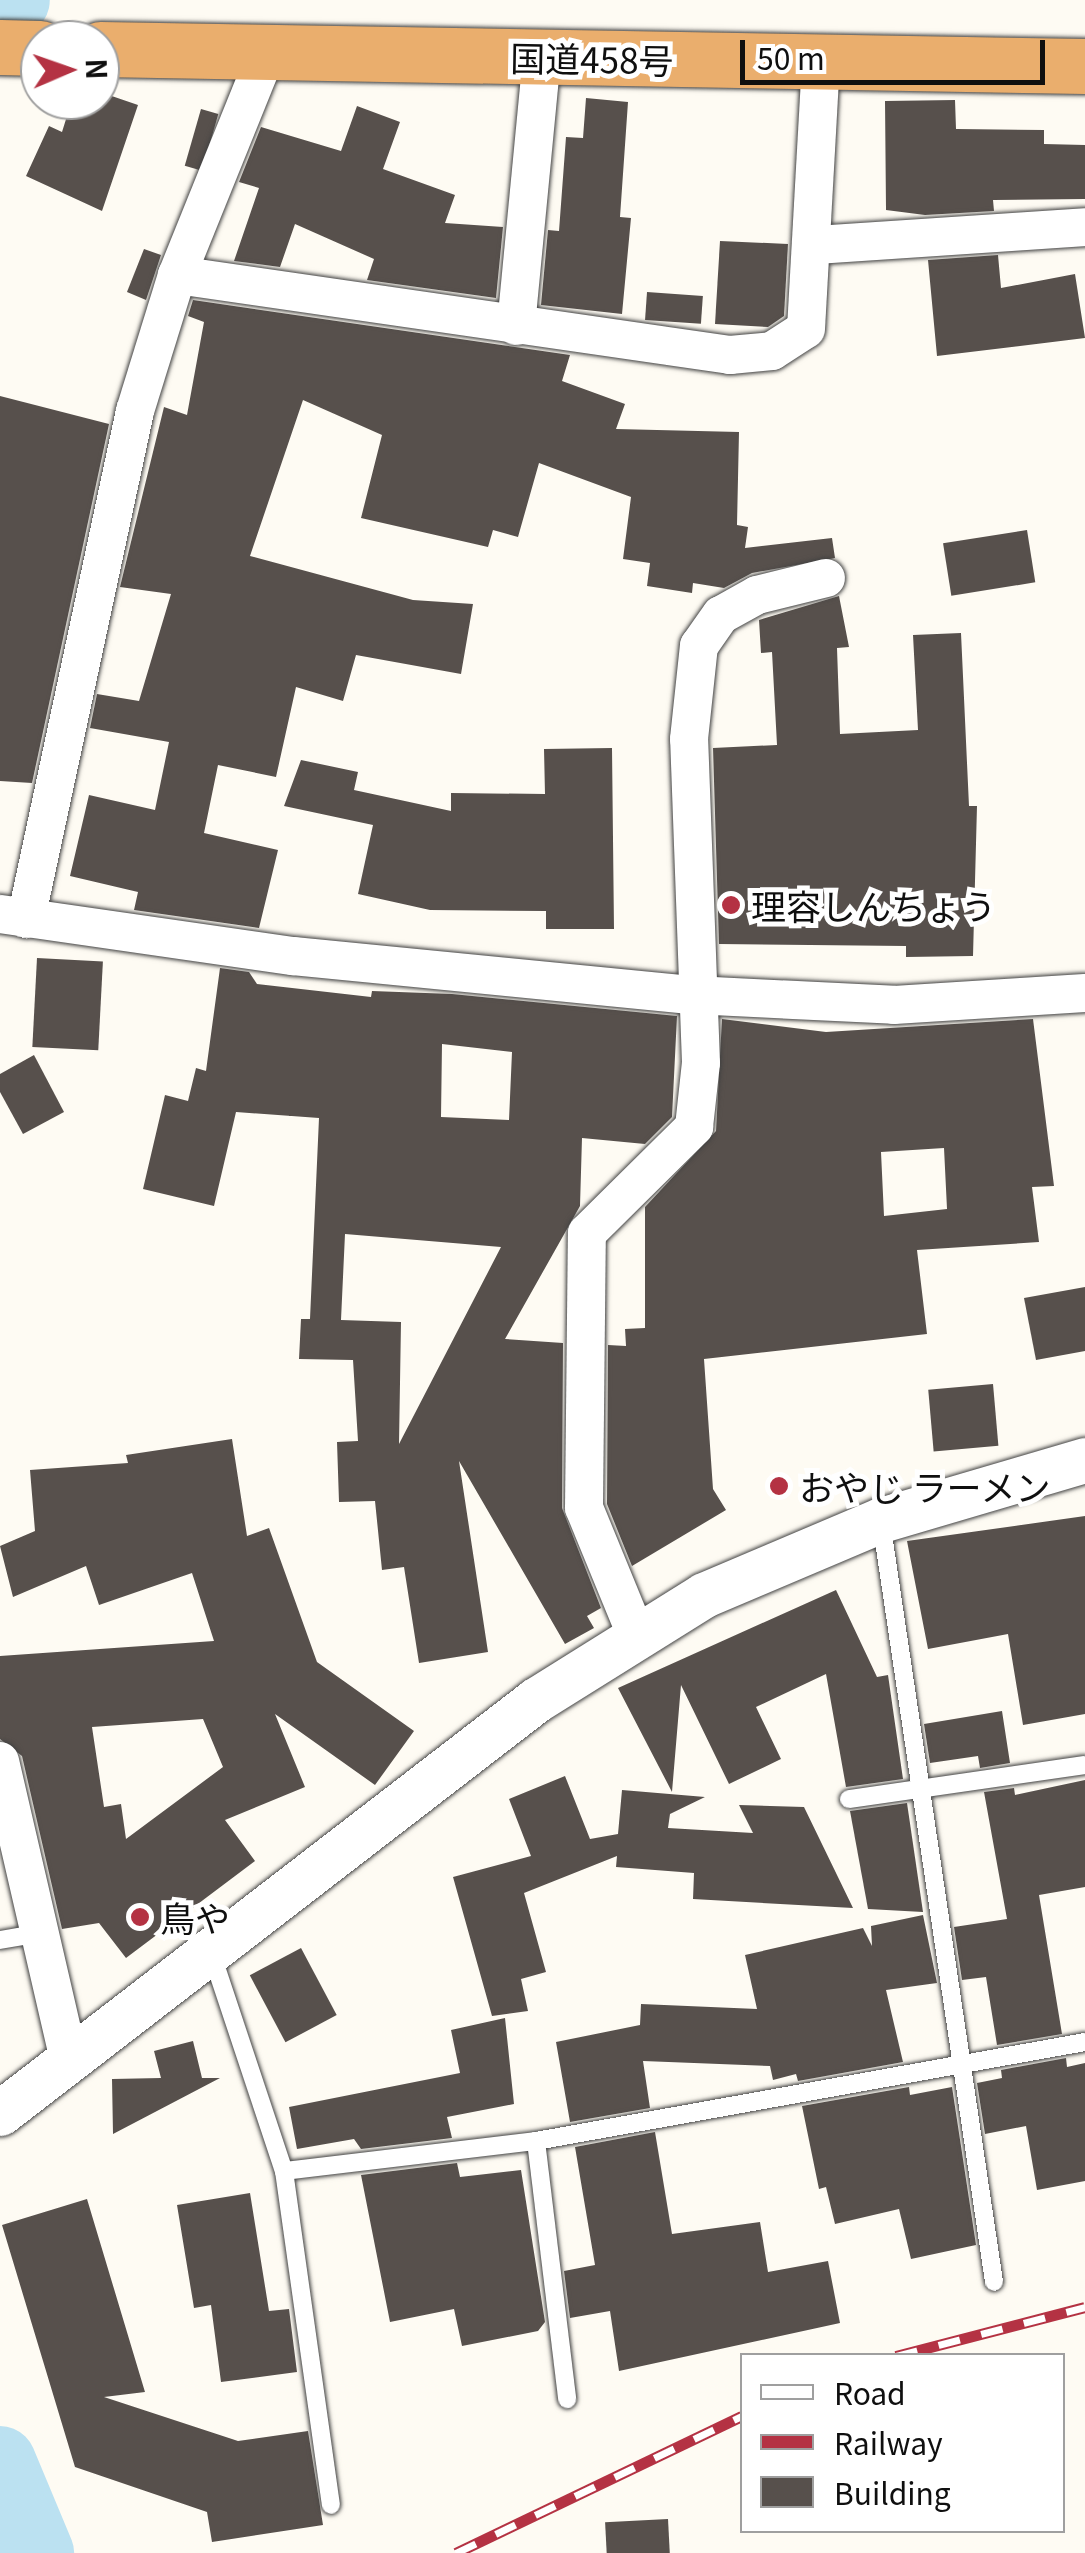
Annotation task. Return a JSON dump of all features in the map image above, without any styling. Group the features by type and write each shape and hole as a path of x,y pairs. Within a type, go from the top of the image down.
{"highway":[{"name":"国道458号","path":"120,49 1085,66"}],"street":[{"path":"267,52 177,275 134,411 13,916 293,956 694,995 894,1004 1085,994"},
{"path":"516,326 542,57"},
{"path":"177,275 730,355 772,351 806,329 816,245 821,63"},
{"path":"816,245 1085,227"},
{"path":"637,1637 584,1508 587,1233 694,1126 701,1064 694,995 689,738 699,646 721,615 756,595 826,578"},
{"path":"0,2114 536,1700 704,1595 881,1520 1085,1460"},
{"path":"0,1761 69,2061"}],"lane":[{"path":"881,1520 916,1788 994,2282"},
{"path":"848,1800 1085,1765"},
{"path":"0,1940 42,1932"},
{"path":"211,1951 284,2171 331,2505"},
{"path":"284,2171 536,2141 1085,2042"},
{"path":"536,2141 567,2399"}],"building":[{"path":"586,98 628,102 620,217 631,218 622,314 541,305 548,230 559,231 566,137 583,138"},
{"path":"120,99 138,105 102,211 26,176 49,126 62,132 66,120 120,120"},
{"path":"955,100 956,129 1044,130 1044,144 1085,145 1085,199 993,200 994,211 925,215 886,210 885,101"},
{"path":"357,106 400,122 383,169 455,195 445,223 503,227 496,298 367,280 374,259 295,224 280,267 234,261 259,188 239,182 261,127 341,151"},
{"path":"201,109 218,114 202,171 185,166"},
{"path":"720,241 788,244 784,316 768,327 715,324"},
{"path":"144,249 161,255 146,300 127,292"},
{"path":"998,255 1001,288 1075,274 1085,338 937,356 928,260"},
{"path":"647,292 703,296 701,324 645,320"},
{"path":"193,300 570,355 562,381 625,404 616,429 739,432 737,525 748,527 745,548 832,538 835,558 752,573 724,588 693,583 692,593 647,586 650,563 623,559 631,497 539,463 518,537 493,530 488,547 361,518 382,435 303,400 250,556 413,600 473,604 461,674 356,655 343,701 296,687 276,777 218,765 204,833 278,850 259,928 134,910 138,892 70,876 89,795 155,810 169,742 90,728 97,694 139,701 171,594 120,587 164,407 187,415 204,322 188,316"},
{"path":"0,396 109,424 32,783 0,781"},
{"path":"1027,530 1035,582 951,596 943,543"},
{"path":"839,596 849,647 837,648 840,734 918,730 913,635 961,633 969,806 977,806 973,956 906,957 906,946 719,944 713,748 777,745 772,652 761,653 759,620"},
{"path":"612,748 614,929 546,929 546,911 430,910 358,894 373,825 284,806 301,760 358,772 354,790 451,811 451,793 545,794 544,749"},
{"path":"37,958 103,961 98,1050 32,1047"},
{"path":"220,968 249,972 257,984 371,997 372,991 452,994 677,1016 672,1117 645,1144 582,1138 580,1206 505,1339 563,1343 562,1508 601,1608 587,1616 594,1628 565,1644 459,1461 488,1652 419,1663 404,1567 382,1570 375,1501 339,1502 337,1442 358,1441 353,1360 299,1359 301,1319 310,1319 319,1118 236,1112 214,1206 143,1189 165,1095 188,1101 196,1068 206,1071","holes":["442,1044 512,1052 509,1120 441,1117","345,1234 501,1247 399,1444 401,1322 341,1320"]},
{"path":"722,1019 826,1032 1033,1019 1054,1186 1032,1187 1039,1242 917,1250 927,1334 704,1359 713,1489 726,1510 632,1566 607,1504 608,1345 626,1346 625,1329 645,1328 645,1207 716,1131","holes":["944,1148 947,1209 884,1216 881,1152"]},
{"path":"34,1055 64,1112 23,1134 0,1092 0,1074"},
{"path":"1085,1287 1085,1351 1036,1360 1024,1298"},
{"path":"993,1384 998,1446 934,1451 928,1390"},
{"path":"232,1439 247,1536 269,1528 317,1662 414,1731 375,1785 275,1714 305,1787 225,1820 255,1861 126,1958 99,1923 62,1929 22,1756 0,1739 0,1656 214,1641 192,1573 99,1605 86,1566 13,1597 0,1546 35,1531 30,1470 128,1463 126,1455","holes":["203,1719 223,1767 126,1839 121,1804 104,1807 92,1727"]},
{"path":"1085,1516 1085,1714 1023,1725 1008,1634 928,1649 907,1541"},
{"path":"836,1590 877,1677 888,1675 903,1779 846,1787 826,1674 756,1707 781,1759 729,1784 681,1685 672,1792 618,1688"},
{"path":"1002,1711 1010,1763 980,1768 978,1756 930,1763 924,1724"},
{"path":"565,1776 590,1839 618,1834 622,1790 705,1797 670,1814 668,1828 753,1833 739,1805 804,1807 853,1908 693,1899 694,1873 616,1867 617,1856 524,1893 546,1972 521,1979 528,2011 492,2016 453,1877 531,1856 509,1799"},
{"path":"1085,1780 1085,1887 1039,1895 1062,2034 997,2045 986,1977 962,1980 954,1927 1007,1919 984,1792 1014,1788 1015,1795"},
{"path":"907,1803 923,1912 868,1909 850,1811"},
{"path":"923,1915 937,1983 886,1990 903,2062 798,2081 796,2074 773,2080 770,2066 643,2061 650,2108 570,2122 556,2042 640,2025 641,2004 757,2009 745,1955 863,1928 872,1946 871,1926"},
{"path":"301,1948 337,2015 285,2042 250,1975"},
{"path":"505,2018 514,2104 447,2117 452,2138 361,2149 354,2139 297,2149 289,2107 460,2073 451,2030"},
{"path":"193,2041 202,2078 220,2078 113,2134 112,2079 161,2078 154,2051"},
{"path":"1066,2058 1067,2067 1085,2063 1085,2181 1037,2190 1026,2126 985,2134 977,2083 1002,2078 1001,2070"},
{"path":"909,2087 910,2095 952,2087 976,2245 911,2259 899,2209 835,2224 826,2187 819,2189 802,2106"},
{"path":"655,2132 672,2234 760,2222 768,2272 828,2261 840,2323 619,2371 610,2311 570,2318 564,2271 595,2265 575,2147"},
{"path":"457,2163 460,2177 521,2170 545,2322 538,2331 462,2346 454,2309 390,2322 361,2175"},
{"path":"250,2193 269,2311 289,2309 297,2372 221,2382 211,2305 194,2308 177,2205"},
{"path":"87,2199 145,2392 104,2397 238,2441 308,2431 323,2525 212,2542 207,2512 75,2467 2,2225"},
{"path":"668,2519 670,2553 607,2553 605,2522"}],"waterway":[{"path":"0,20 14,0"},
{"path":"0,2462 38,2553"}],"railway":[{"path":"908,2353 1085,2307"},
{"path":"456,2553 740,2417"}],"place":[{"name":"理容しんちょう","path":"731,905"},
{"name":"おやじ ラーメン","path":"779,1486"},
{"name":"鳥や","path":"140,1917"}]}
